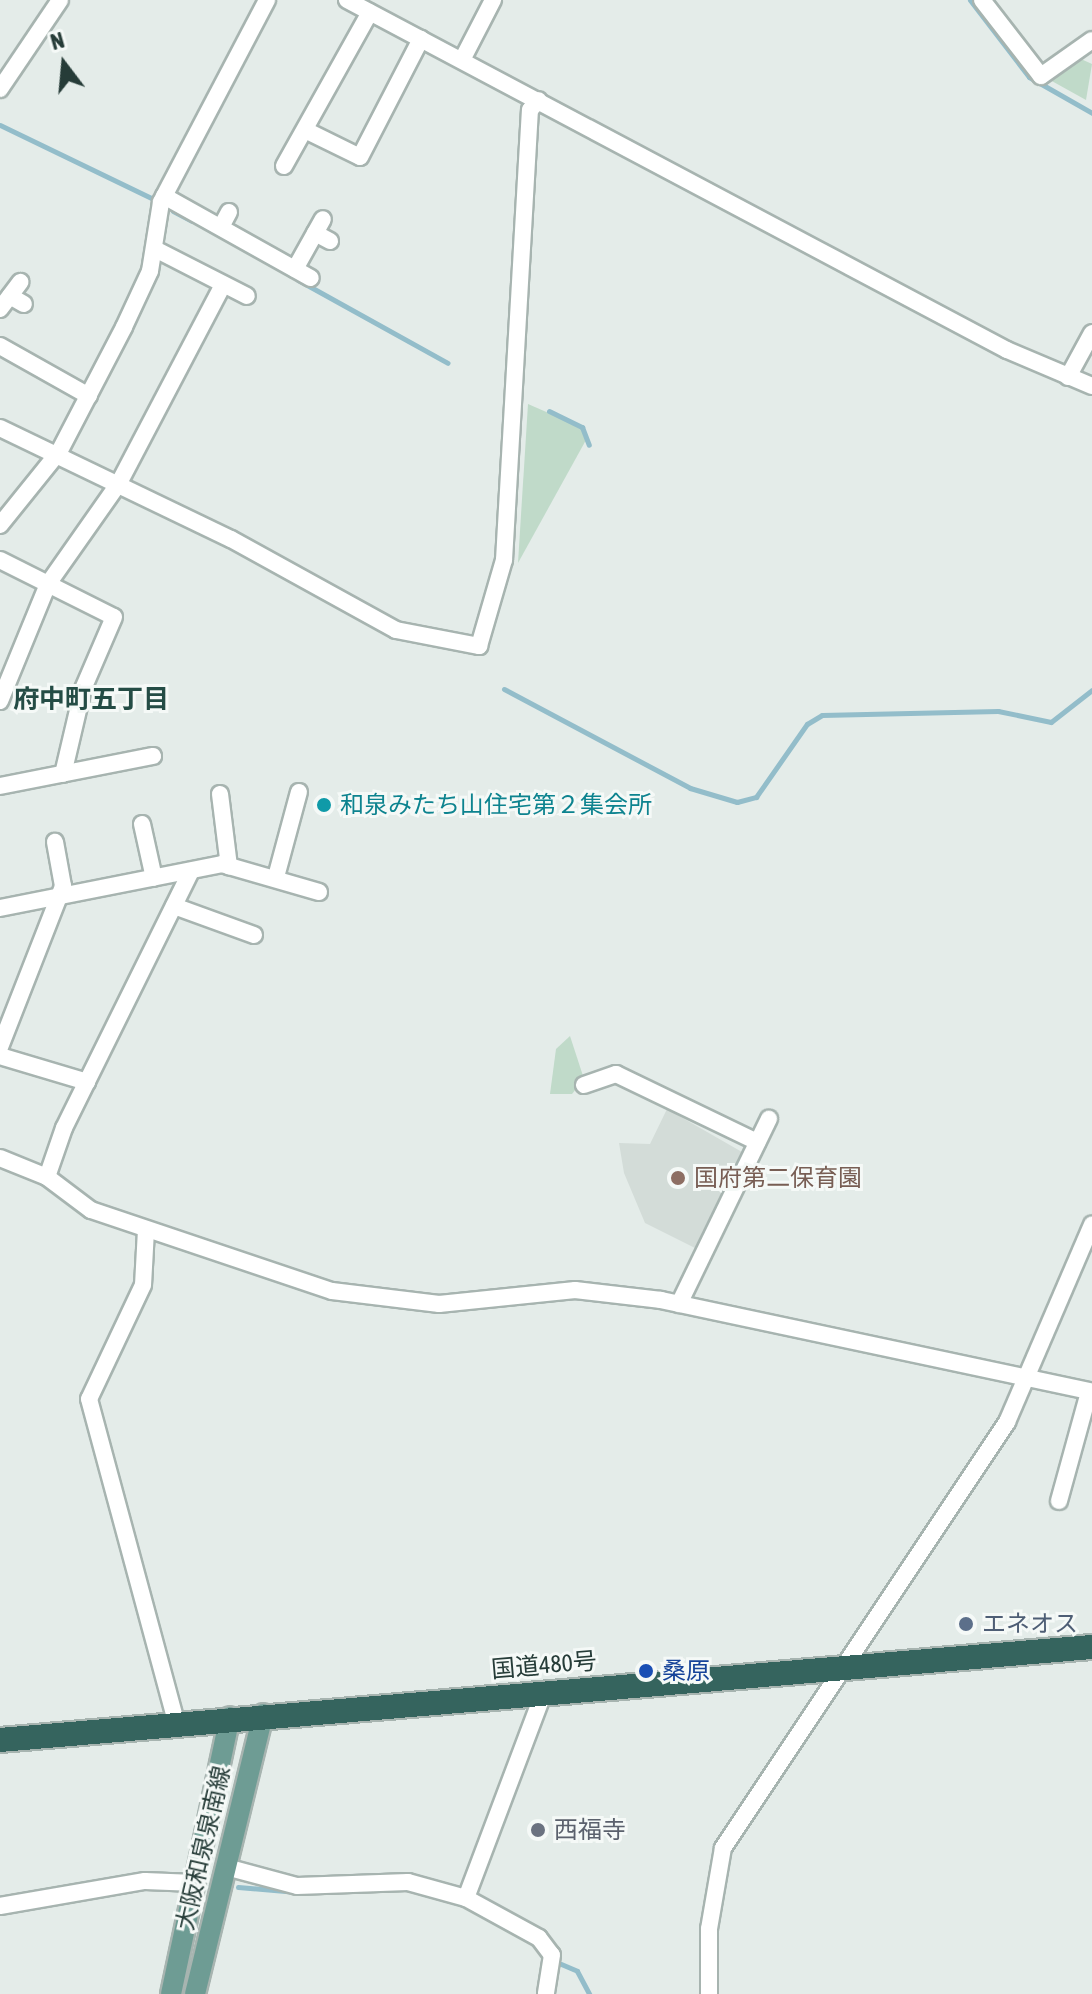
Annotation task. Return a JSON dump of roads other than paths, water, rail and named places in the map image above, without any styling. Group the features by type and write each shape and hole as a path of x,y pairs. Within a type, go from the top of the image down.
{"highway":[{"name":"国道480号","path":"0,1740 176,1721 543,1694 1092,1647"}],"main road":[{"name":"大阪和泉泉南線","path":"195,1994 263,1714"},
{"name":"大阪和泉泉南線","path":"171,1994 230,1717"}],"street":[{"path":"0,89 60,0"},
{"path":"0,525 59,452 89,396 155,249 164,196 267,0"},
{"path":"347,0 1068,377 1092,386"},
{"path":"462,60 493,0"},
{"path":"991,3 1041,76 1089,46"},
{"path":"284,166 370,12"},
{"path":"305,130 360,157 421,39"},
{"path":"0,428 59,452 396,630 479,646 504,560 530,110 539,100"},
{"path":"164,196 225,220 311,278"},
{"path":"295,269 323,231"},
{"path":"155,249 247,296"},
{"path":"0,701 48,584 119,483 223,285"},
{"path":"1068,377 1092,333"},
{"path":"2,352 89,396"},
{"path":"0,560 114,617 83,689 63,774"},
{"path":"0,786 153,756"},
{"path":"276,877 299,792"},
{"path":"220,794 229,866"},
{"path":"142,824 154,878"},
{"path":"0,1047 59,897 55,842"},
{"path":"0,908 229,866 276,877 319,892"},
{"path":"47,1177 87,1082 191,871"},
{"path":"174,906 254,935"},
{"path":"0,1056 87,1082"},
{"path":"584,1085 616,1074 757,1142"},
{"path":"679,1304 769,1119"},
{"path":"0,1158 47,1177 91,1210 357,1295 439,1304 575,1290 679,1304 1020,1380 1091,1392 1059,1501"},
{"path":"709,1994 709,1929 723,1848 1007,1422 1020,1380 1092,1225"},
{"path":"146,1230 138,1300 89,1399 176,1721"},
{"path":"466,1898 543,1694"},
{"path":"226,1867 297,1886 408,1882 466,1898 539,1938 552,1960 546,1994"},
{"path":"0,1906 145,1881 195,1883"}],"waterway":[{"path":"970,0 1029,77 1092,113"},
{"path":"0,125 151,198"},
{"path":"173,211 192,221"},
{"path":"298,280 448,363"},
{"path":"549,411 582,427 589,445"},
{"path":"504,689 690,788 737,802 756,797 807,724 822,715 998,711 1051,722 1092,690"},
{"path":"238,1887 297,1892"},
{"path":"554,1961 577,1971 589,1994"}],"place":[{"name":"和泉みたち山住宅第２集会所","path":"324,805"},
{"name":"国府第二保育園","path":"678,1178"},
{"name":"エネオス","path":"966,1624"},
{"name":"桑原","path":"646,1671"},
{"name":"西福寺","path":"538,1830"}],"district":[{"name":"府中町五丁目","path":"91,700"}]}
